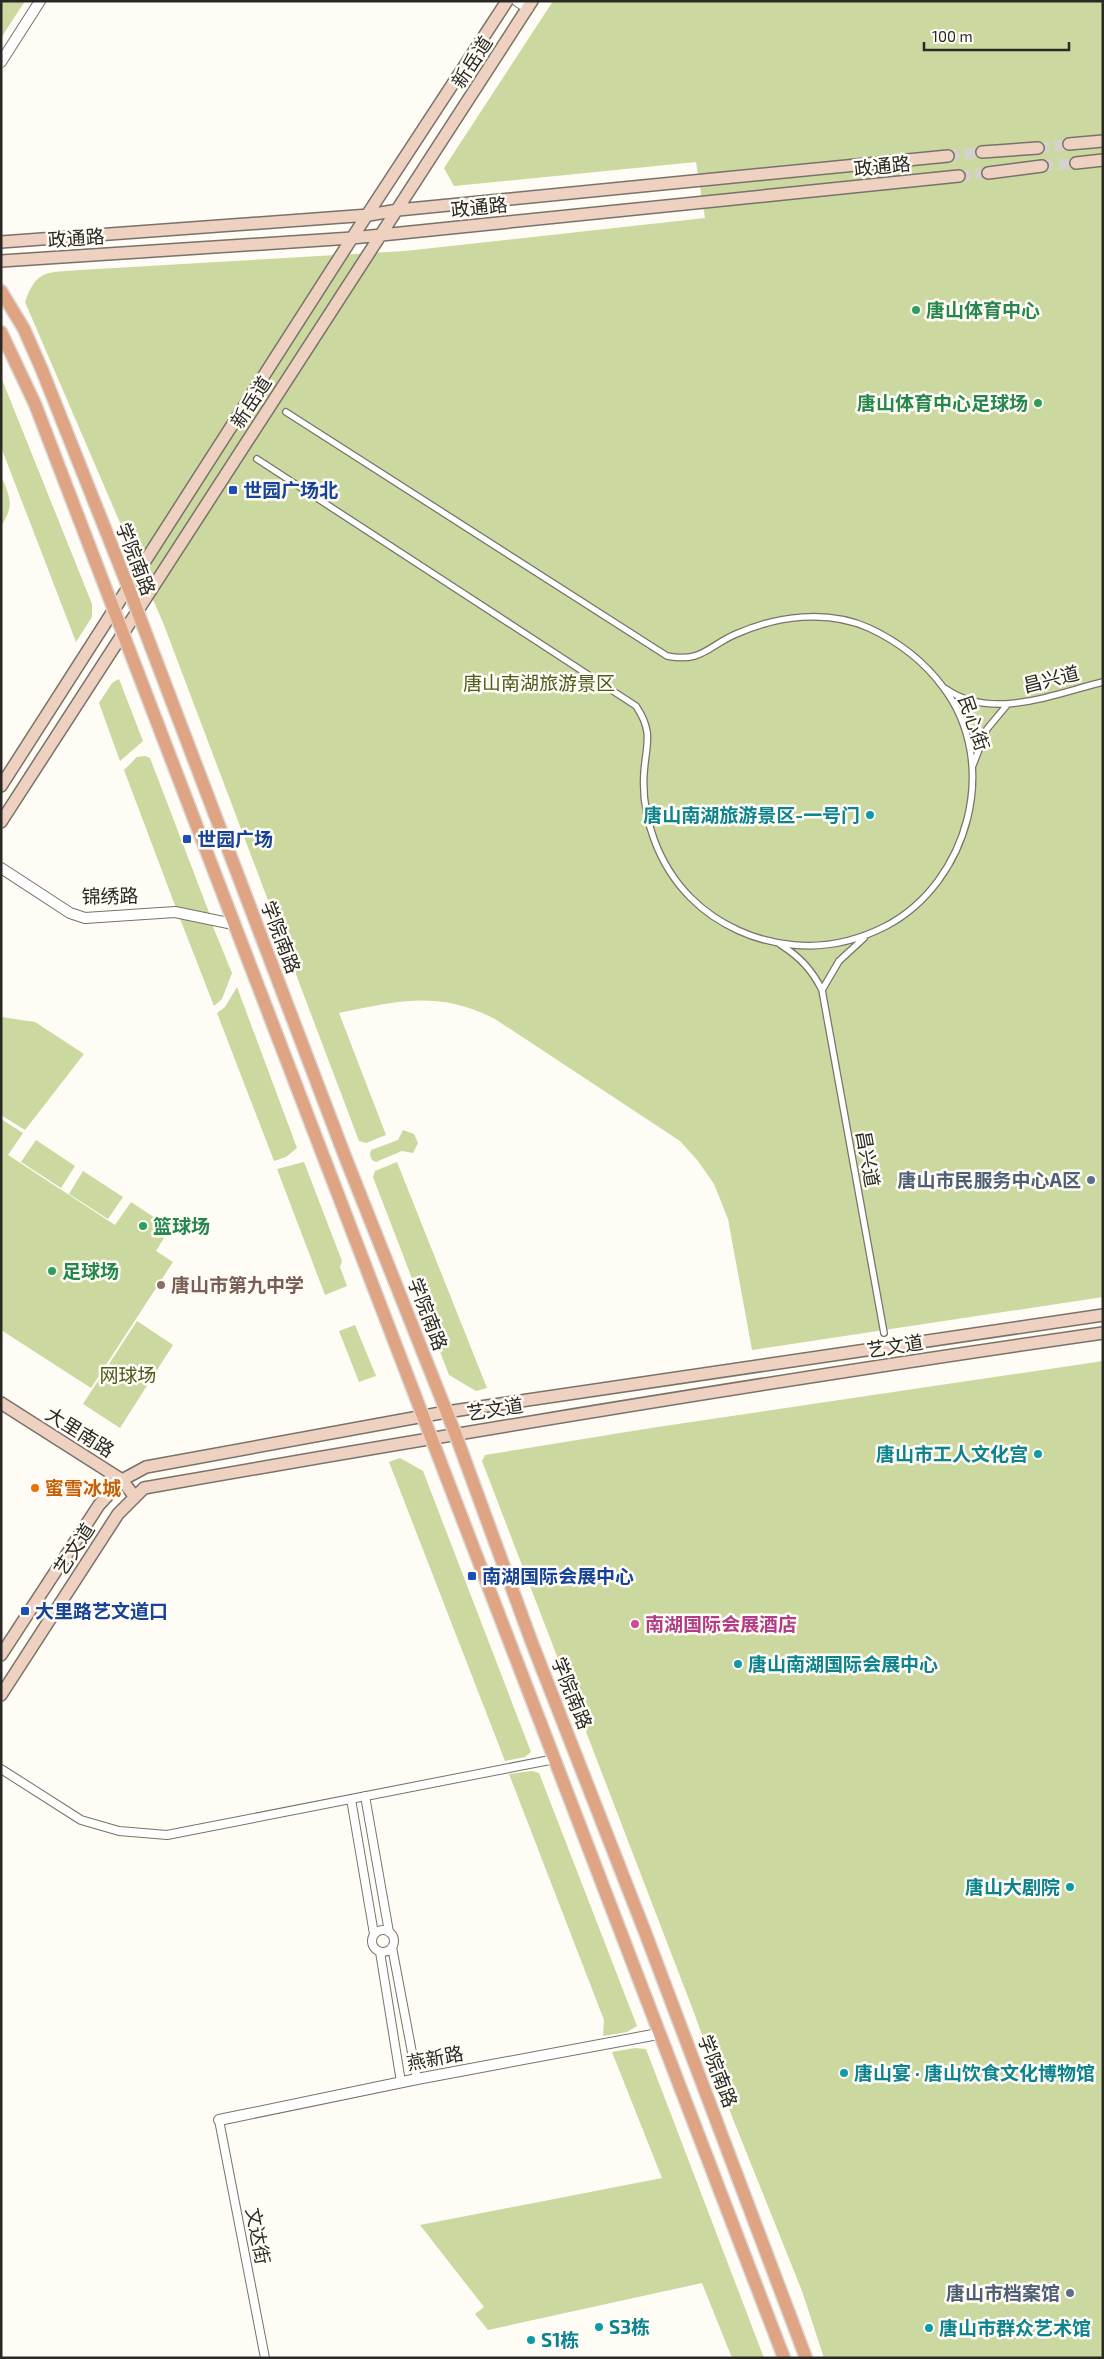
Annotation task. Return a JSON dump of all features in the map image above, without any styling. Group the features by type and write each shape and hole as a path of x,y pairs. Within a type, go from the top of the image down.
{"main road":[{"name":"新岳道","path":"1,786 129,589 352,238 369,215 507,1"},
{"name":"新岳道","path":"1,822 379,235 398,210 530,5"},
{"path":"1070,144 1103,140"},
{"path":"982,152 1038,148"},
{"name":"政通路","path":"1,242 369,215 398,210 948,156"},
{"path":"1076,163 1103,160"},
{"path":"988,173 1042,166"},
{"name":"政通路","path":"1,261 352,238 959,176"},
{"path":"668,184 674,205"},
{"name":"学院南路","path":"1,291 24,329 42,370 129,589 136,613 455,1433 532,1644 645,1932 806,2358"},
{"name":"学院南路","path":"1,332 35,404 113,612 432,1438 658,2034 784,2358"},
{"name":"艺文道","path":"1,1655 99,1505 122,1480 146,1467 446,1412 1103,1315"},
{"name":"艺文道","path":"1,1695 118,1514 144,1488 455,1433 1103,1333"},
{"path":"890,1346 894,1364"},
{"name":"大里南路","path":"1,1403 122,1480 134,1496"}],"street":[{"path":"1,62 40,1"},
{"path":"517,1 530,5"},
{"name":"民心街","path":"256,459 636,706 646,725 649,740 644,774 646,808 654,841 670,871 691,898 717,919 747,935 780,944 819,946 839,944 868,935 899,919 926,896 948,868 964,836 970,810 972,766 968,739 958,712 944,688 922,662 896,641 865,626 832,618 798,617 765,622 733,635 705,654 678,658 667,656 286,412"},
{"name":"昌兴道","path":"944,688 958,698 990,706 1007,705 1103,682"},
{"path":"972,766 987,729 1007,705"},
{"name":"锦绣路","path":"1,868 70,913 86,918 175,912 233,924"},
{"path":"822,990 839,961 868,935"},
{"path":"780,944 797,954 822,990"},
{"name":"昌兴道","path":"822,990 884,1333"},
{"path":"1,1770 81,1820 119,1831 167,1835 554,1759"},
{"path":"365,1796 390,1932 394,1939 392,1947 417,2079"},
{"path":"351,1799 374,1934 372,1945 380,1952 401,2082"},
{"path":"374,1934 380,1930 390,1932"},
{"path":"380,1952 387,1951 392,1947"},
{"name":"燕新路","path":"220,2120 401,2082 658,2034"},
{"name":"文达街","path":"220,2120 265,2358"}],"green space":[{"path":"1,1 25,1 1,38"},
{"name":"唐山南湖旅游景区","path":"553,1 1103,1 1103,1297 752,1350 728,1219 714,1184 698,1161 680,1141 495,1019 455,1004 436,1001 400,1002 339,1013 386,1135 366,1143 359,1141 164,625 25,302 29,291 39,278 45,274 60,271 405,251 705,218 696,162 454,186 444,168"},
{"path":"1,377 92,604 92,617 76,642 1,447"},
{"path":"1,476 9,496 10,506 1,526"},
{"path":"119,679 143,741 120,761 99,703 112,683"},
{"path":"145,756 150,758 210,915 176,908 124,770 137,757"},
{"path":"179,916 211,922 232,973 222,999 214,1006"},
{"path":"237,987 297,1148 286,1157 274,1161 217,1013 225,1007"},
{"path":"1,1017 35,1022 84,1054 25,1130 1,1115"},
{"path":"1,1119 23,1133 8,1155 115,1225 131,1202 170,1228 156,1251 173,1262 91,1388 1,1330"},
{"path":"403,1130 414,1134 418,1143 413,1153 402,1151 376,1162 372,1160 371,1150 398,1140"},
{"path":"36,1140 75,1166 61,1188 21,1162"},
{"path":"304,1162 342,1261 340,1267 347,1286 325,1295 277,1169"},
{"path":"397,1162 487,1388 476,1391 449,1375 373,1177 375,1171"},
{"name":"篮球场","path":"83,1171 123,1197 108,1219 69,1194"},
{"name":"网球场","path":"137,1321 173,1345 120,1428 83,1404"},
{"path":"355,1325 376,1376 359,1382 339,1331"},
{"path":"1103,1361 1103,2358 824,2358 802,2291 731,2114 693,2010 482,1461 485,1455 651,1428"},
{"path":"400,1458 423,1471 531,1752 525,1757 505,1761 389,1462"},
{"path":"532,1771 539,1773 637,2026 627,2032 603,2036 604,2020 509,1774"},
{"path":"635,2048 646,2049 764,2358 732,2358 702,2283 488,2330 475,2314 484,2307 420,2225 662,2178 612,2052"}],"tunnel":[{"path":"1038,148 1069,144"},
{"path":"948,156 982,152"},
{"path":"1042,166 1076,163"},
{"path":"959,176 988,173"}],"place":[{"name":"唐山体育中心","path":"916,310"},
{"name":"唐山体育中心足球场","path":"1038,403"},
{"name":"世园广场北","path":"233,490"},
{"name":"唐山南湖旅游景区-一号门","path":"870,815"},
{"name":"世园广场","path":"187,839"},
{"name":"唐山市民服务中心A区","path":"1091,1180"},
{"name":"篮球场","path":"143,1226"},
{"name":"足球场","path":"52,1271"},
{"name":"唐山市第九中学","path":"161,1285"},
{"name":"唐山市工人文化宫","path":"1038,1454"},
{"name":"蜜雪冰城","path":"35,1488"},
{"name":"南湖国际会展中心","path":"472,1576"},
{"name":"大里路艺文道口","path":"25,1611"},
{"name":"南湖国际会展酒店","path":"635,1624"},
{"name":"唐山南湖国际会展中心","path":"738,1664"},
{"name":"唐山大剧院","path":"1070,1887"},
{"name":"唐山宴 · 唐山饮食文化博物馆","path":"844,2073"},
{"name":"唐山市档案馆","path":"1070,2293"},
{"name":"S3栋","path":"599,2327"},
{"name":"唐山市群众艺术馆","path":"929,2328"},
{"name":"S1栋","path":"531,2340"}]}
